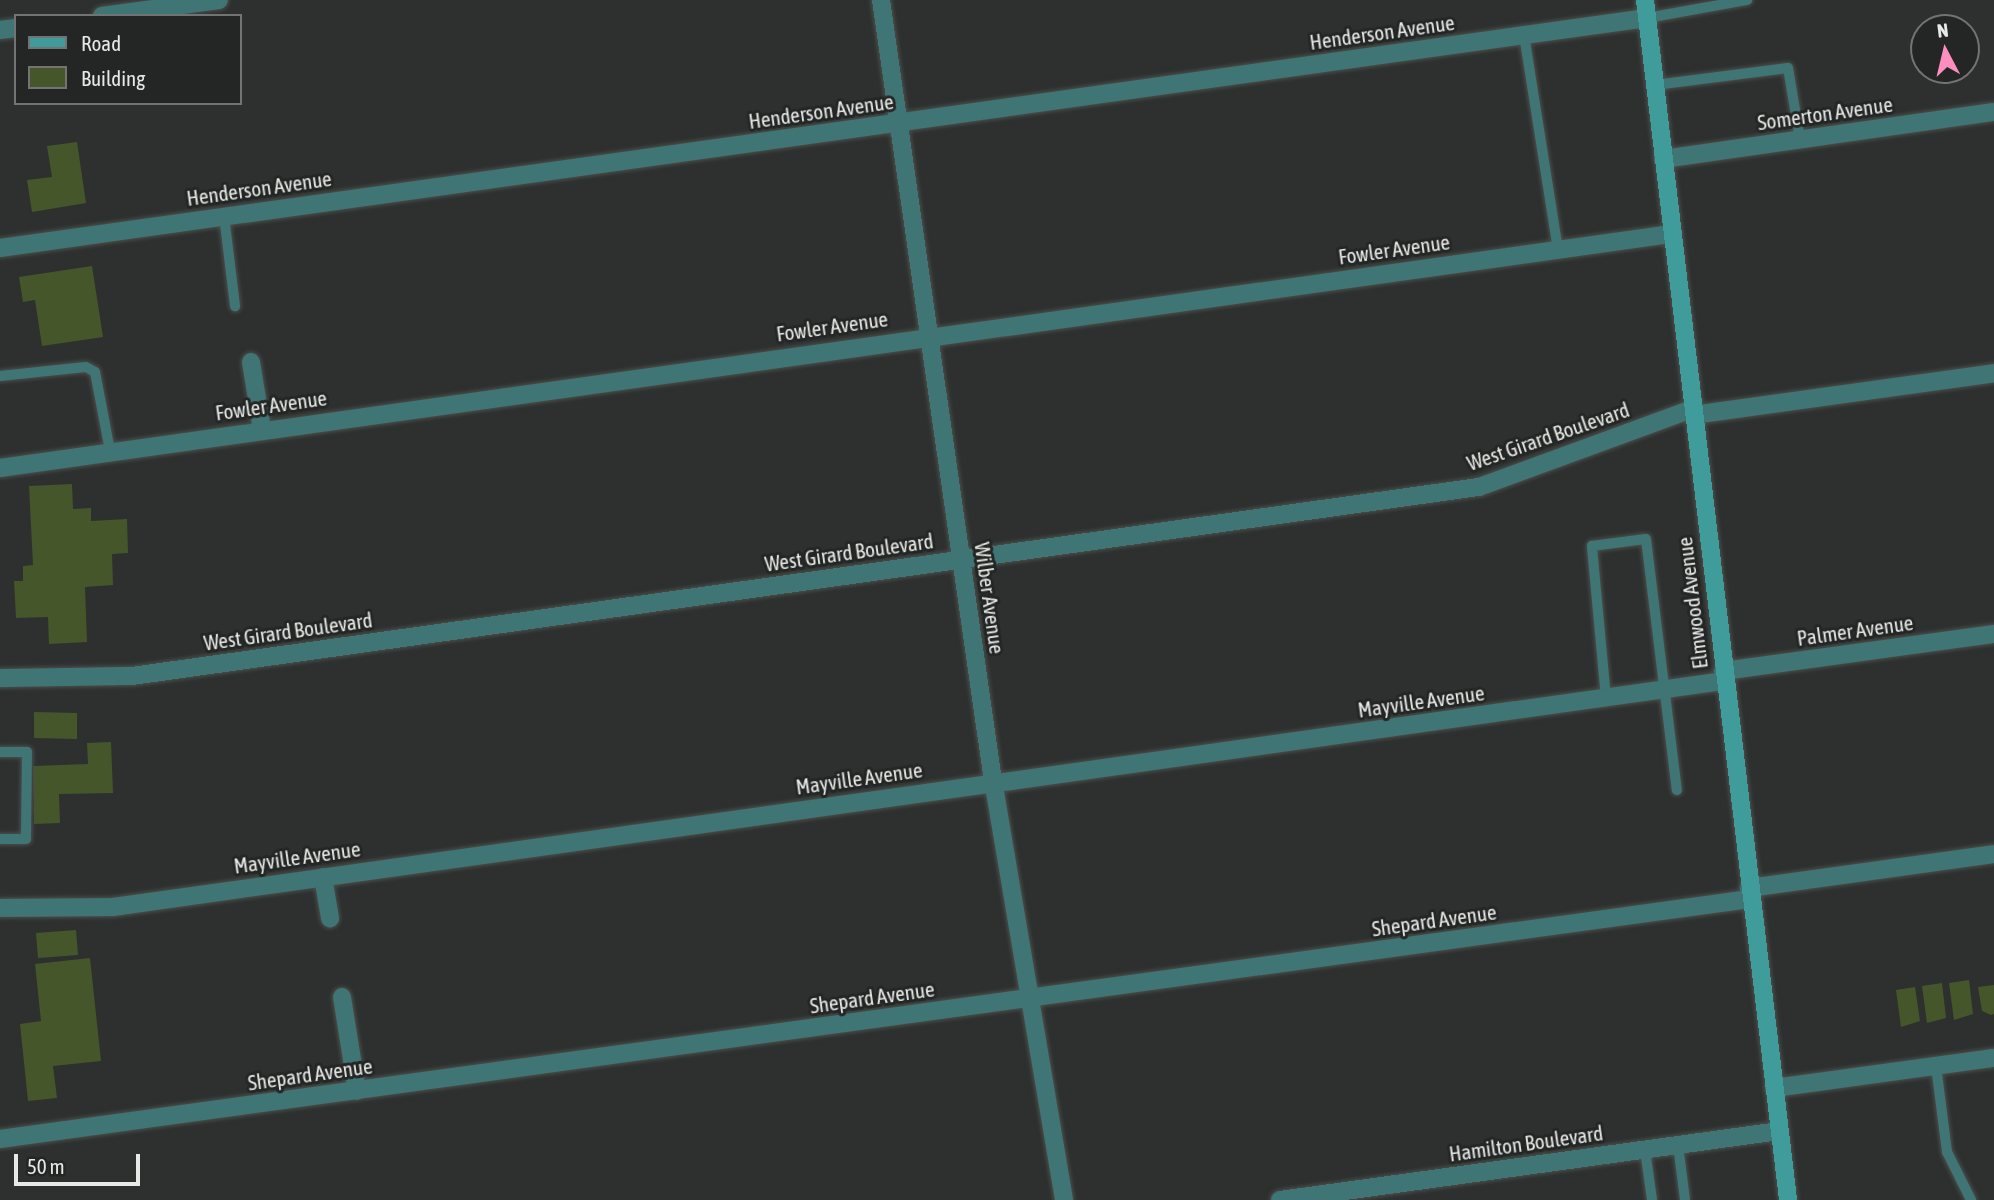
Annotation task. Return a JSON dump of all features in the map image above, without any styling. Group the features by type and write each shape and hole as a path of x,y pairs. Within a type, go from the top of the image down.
{"street":[{"path":"117,14 219,0"},
{"name":"Wilber Avenue","path":"881,0 994,782 1064,1200"},
{"name":"Henderson Avenue","path":"0,248 1524,35 1646,9"},
{"name":"Elmwood Avenue","path":"1646,9 1723,676 1788,1200"},
{"name":"Somerton Avenue","path":"1663,159 1994,112"},
{"name":"Fowler Avenue","path":"0,468 262,429 1672,234"},
{"path":"251,362 262,429"},
{"name":"West Girard Boulevard","path":"0,678 132,676 1479,487 1693,412 1994,373"},
{"name":"Palmer Avenue","path":"1723,676 1994,634"},
{"name":"Mayville Avenue","path":"0,908 113,907 1606,698 1723,676"},
{"name":"Shepard Avenue","path":"0,1139 1032,998 1749,894 1994,854"},
{"path":"323,877 330,918"},
{"path":"342,997 357,1091"},
{"path":"1774,1088 1994,1058"},
{"name":"Hamilton Boulevard","path":"1280,1200 1779,1131"}],"lane":[{"path":"1646,9 1747,0"},
{"path":"1524,35 1558,250"},
{"path":"1655,85 1788,68 1800,139"},
{"path":"224,216 235,306"},
{"path":"0,376 86,367 95,372 110,451"},
{"path":"1606,698 1592,546 1646,539 1677,790"},
{"path":"0,751 27,752 26,839 0,839"},
{"path":"1936,1066 1947,1152 1971,1200"},
{"path":"1678,1145 1685,1200"},
{"path":"1645,1150 1652,1200"}],"building":[{"path":"77,142 86,203 32,212 27,180 52,177 47,146"},
{"path":"92,266 103,337 42,346 35,300 23,302 19,277"},
{"path":"72,484 73,509 91,508 91,521 127,519 128,553 112,554 113,585 85,587 87,642 49,644 48,617 16,618 14,581 23,581 23,566 33,565 29,486"},
{"path":"34,712 77,713 77,739 34,738"},
{"path":"111,742 113,793 59,794 60,823 34,824 33,766 88,764 87,743"},
{"path":"76,930 78,955 38,958 36,933"},
{"path":"90,958 101,1061 53,1066 57,1098 28,1101 20,1024 41,1021 35,964"},
{"path":"1969,980 1973,1014 1954,1020 1949,983"},
{"path":"1942,983 1946,1018 1927,1023 1922,986"},
{"path":"1994,985 1994,1014 1991,1015 1982,1011 1978,987"},
{"path":"1915,987 1920,1021 1901,1027 1896,990"}]}
